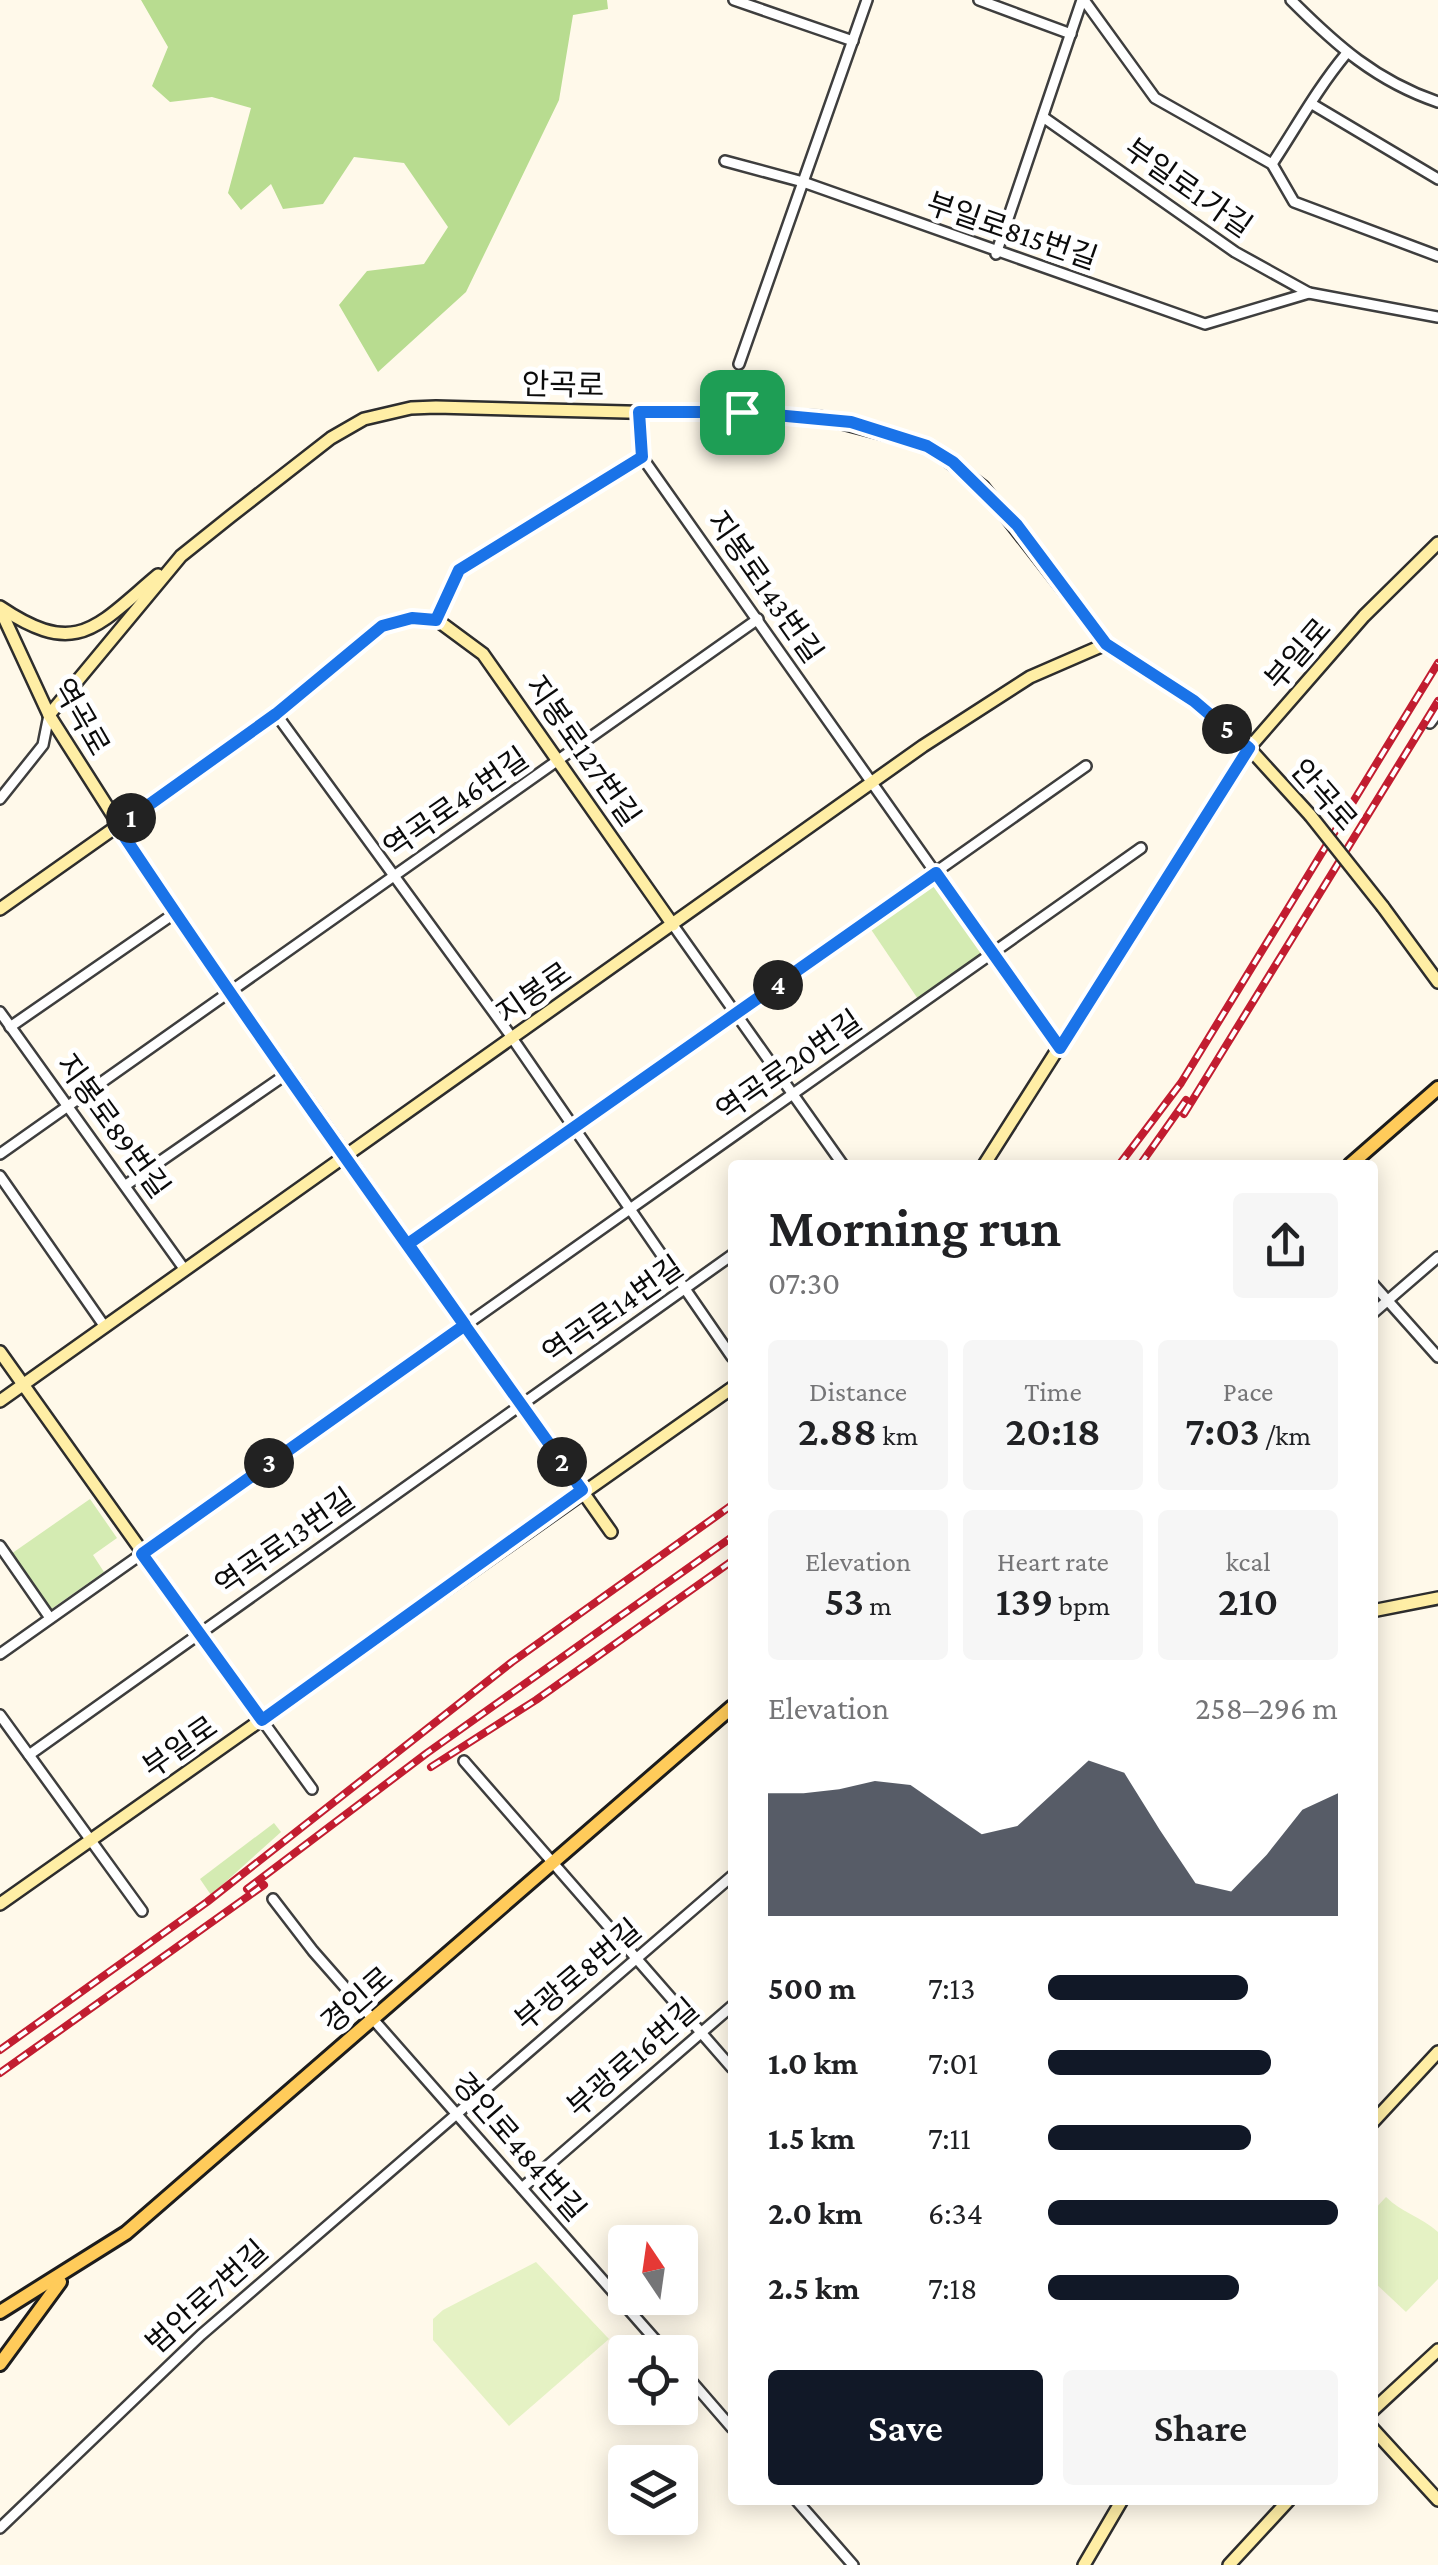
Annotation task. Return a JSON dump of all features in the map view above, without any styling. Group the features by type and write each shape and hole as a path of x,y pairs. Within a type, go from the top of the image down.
{"main road":[{"path":"1356,1160 1438,1088"},
{"name":"경인로","path":"0,2312 65,2275 126,2233 728,1710"},
{"path":"0,2364 65,2275"}],"street":[{"path":"734,0 852,42"},
{"path":"739,364 868,0"},
{"path":"979,0 1070,34"},
{"path":"996,254 1083,0"},
{"name":"부일로1가길","path":"1083,0 1155,98 1272,164 1294,202 1438,256"},
{"path":"1291,0 1346,54 1390,84 1438,102"},
{"path":"1272,164 1312,104 1315,91 1346,54"},
{"path":"1312,104 1438,179"},
{"name":"부일로1가길","path":"1043,117 1235,252 1308,293 1438,317"},
{"name":"부일로815번길","path":"725,161 802,182 996,254 1205,324"},
{"name":"부일로1가길","path":"1205,324 1308,293"},
{"name":"안곡로","path":"49,715 181,556 331,438 364,419 411,408 819,417 927,446 983,487 1106,644 1194,701 1249,748 1310,815 1438,982"},
{"path":"0,910 276,714 382,626 412,618 436,620 459,570 642,457 639,412"},
{"name":"지봉로143번길","path":"642,457 1060,1048"},
{"name":"부일로","path":"987,1160 1249,748 1364,616 1438,543"},
{"path":"0,608 43,634 77,634 106,618 181,556"},
{"name":"역곡로","path":"0,608 49,715 118,827 611,1532"},
{"name":"역곡로46번길","path":"0,1154 758,619"},
{"name":"지봉로127번길","path":"436,620 483,654 673,926"},
{"name":"지봉로","path":"0,1400 872,784 1030,678 1106,644"},
{"path":"1430,723 1438,712"},
{"path":"276,714 395,876 728,1351"},
{"path":"0,799 43,745 49,715"},
{"path":"408,1244 1086,766"},
{"name":"역곡로20번길","path":"0,1654 1141,848"},
{"path":"10,1027 175,913"},
{"path":"673,926 839,1160"},
{"name":"지봉로89번길","path":"0,1012 185,1270"},
{"path":"126,1185 288,1073"},
{"path":"0,1176 104,1326"},
{"path":"1378,1309 1438,1256"},
{"name":"역곡로14번길","path":"522,1405 728,1258"},
{"path":"1378,1290 1438,1357"},
{"path":"0,1352 312,1790"},
{"name":"부일로","path":"0,1904 728,1391"},
{"name":"역곡로13번길","path":"29,1755 522,1405"},
{"path":"0,1546 50,1618"},
{"path":"1378,1611 1438,1598"},
{"path":"0,1716 142,1911"},
{"path":"464,1761 728,2063"},
{"name":"부광로8번길","path":"456,2112 728,1879"},
{"name":"경인로484번길","path":"273,1899 651,2335"},
{"name":"부광로16번길","path":"522,2188 728,2009"},
{"path":"1378,2115 1438,2052"},
{"name":"범안로7번길","path":"0,2528 201,2335 456,2112"},
{"path":"1378,2405 1438,2350"},
{"path":"698,2389 728,2423"},
{"path":"1378,2435 1438,2500"},
{"path":"800,2505 854,2565"},
{"path":"1084,2565 1115,2505"},
{"path":"1229,2565 1284,2505"}],"green space":[{"path":"141,0 607,0 608,9 573,15 559,100 466,292 378,372 339,305 367,271 424,264 448,227 404,163 354,157 323,204 283,209 271,184 241,210 228,193 251,108 212,97 170,102 152,86 168,47"},
{"path":"936,873 993,956 922,1005 866,922"},
{"path":"90,1499 117,1538 93,1555 104,1572 50,1610 11,1554"},
{"path":"274,1823 281,1832 211,1895 200,1879"},
{"path":"1386,2197 1438,2232 1438,2279 1406,2312 1378,2286 1378,2206"},
{"path":"536,2262 608,2340 509,2426 433,2340 433,2319 443,2310"}],"railway":[{"path":"1123,1160 1181,1083 1438,663"},
{"path":"1184,1114 1438,701"},
{"path":"1144,1160 1186,1100"},
{"path":"0,2050 207,1902 512,1662 728,1508"},
{"path":"247,1889 427,1753 728,1540"},
{"path":"431,1767 536,1700 728,1564"},
{"path":"0,2073 264,1885"}],"route":[{"path":"742,412 639,412 642,457 459,570 436,620 412,618 382,626 276,714 118,827 175,913 346,1157 408,1244 582,1490 262,1720 142,1554 465,1325 408,1244 936,873 1060,1048 1249,748 1194,701 1106,644 1017,525 983,487 953,462 927,446 851,422 742,412"}]}
